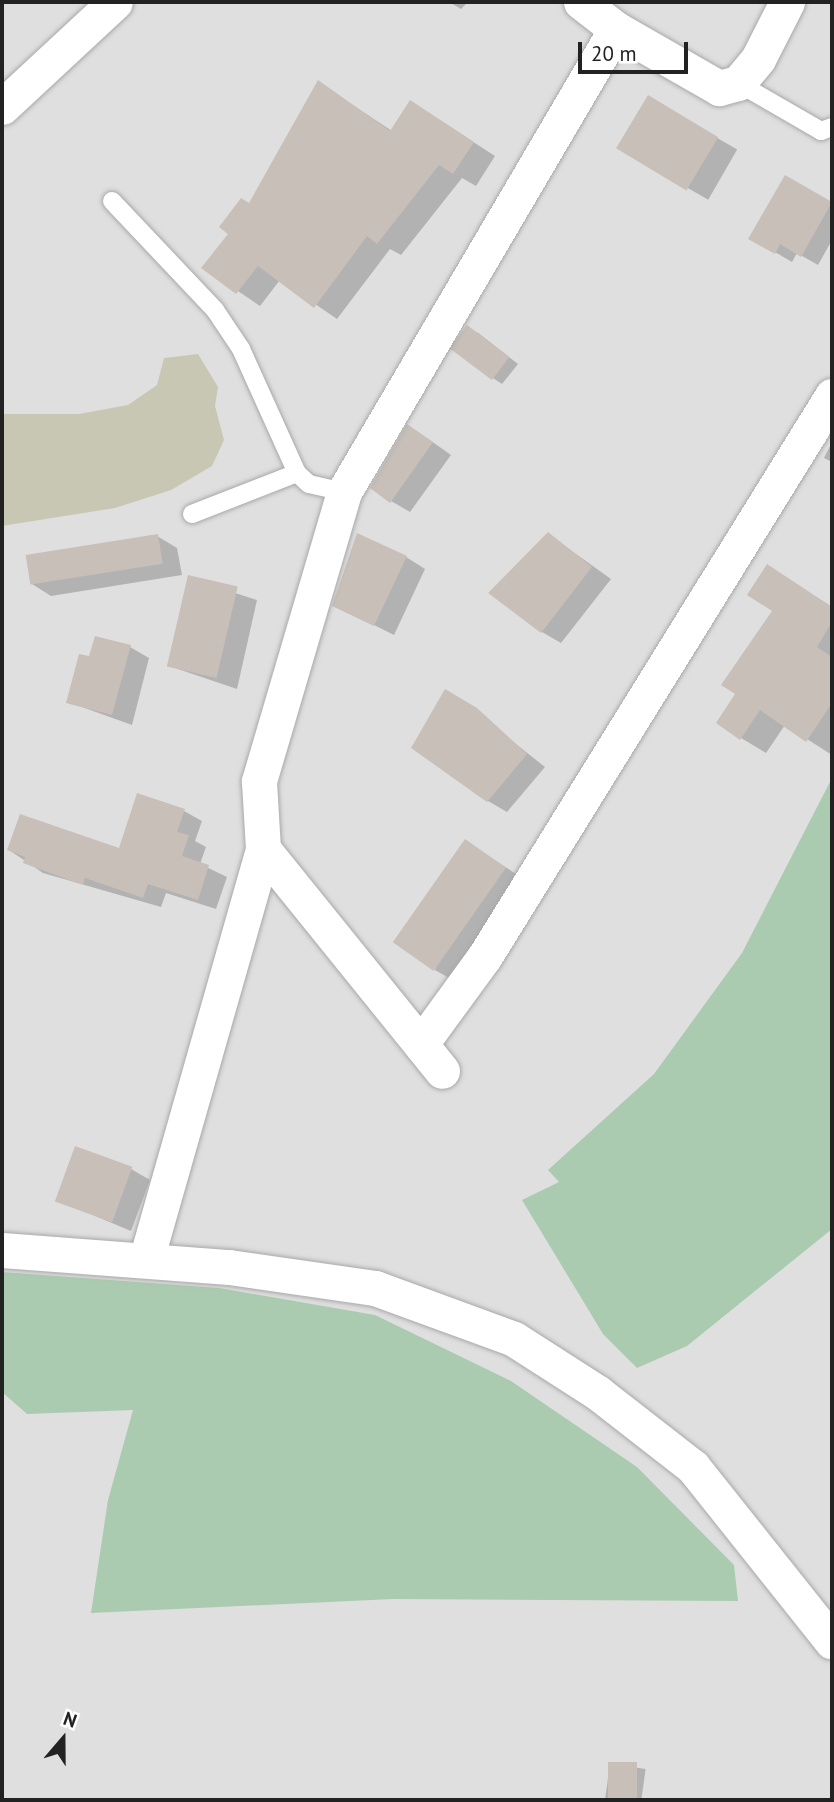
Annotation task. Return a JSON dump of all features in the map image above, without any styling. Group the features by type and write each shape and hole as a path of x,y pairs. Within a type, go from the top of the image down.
{"street":[{"path":"2,107 115,2"},
{"path":"581,2 616,29 719,88 738,83 758,60 787,2"},
{"path":"146,1261 263,849 259,780 344,492 616,29"},
{"path":"423,1041 485,956 832,396"},
{"path":"263,849 423,1041 442,1071"},
{"path":"2,1250 146,1261 375,1288 514,1339 598,1393 692,1466 832,1642"}],"lane":[{"path":"738,83 821,131 832,127"},
{"path":"112,201 215,310 241,349 297,473 309,484 344,492"},
{"path":"191,514 297,473"}],"shaded area":[{"path":"2,2 832,2 832,1800 2,1800"},
{"path":"198,354 218,387 215,406 224,440 212,466 171,490 115,508 2,526 2,414 79,414 128,405 157,385 164,358"}],"green space":[{"path":"832,778 832,1229 687,1346 637,1368 603,1334 522,1200 559,1182 548,1170 654,1074 742,953"},
{"path":"2,1272 219,1288 375,1315 511,1381 637,1467 734,1565 738,1601 393,1599 91,1613 108,1500 133,1410 27,1414 2,1392"}],"building":[{"path":"318,80 390,131 410,100 474,142 453,174 439,165 377,244 367,236 314,308 258,266 236,294 201,268 228,234 219,227 241,198 249,203"},
{"path":"648,95 718,137 686,190 616,148"},
{"path":"785,175 832,202 801,257 780,244 775,254 748,239"},
{"path":"467,325 509,357 492,380 450,348"},
{"path":"407,424 433,442 390,503 370,488"},
{"path":"548,532 592,567 541,633 488,593"},
{"path":"357,533 407,556 374,626 332,606"},
{"path":"158,534 163,564 30,585 26,555"},
{"path":"767,564 832,607 832,622 817,647 832,657 832,703 806,742 760,710 740,740 716,723 735,694 721,685 772,611 747,595"},
{"path":"188,575 238,586 217,678 167,667"},
{"path":"95,636 131,645 112,715 66,703 79,654 89,656"},
{"path":"445,689 477,708 527,754 487,802 411,748"},
{"path":"137,793 185,809 177,832 189,835 182,856 209,865 198,900 148,884 143,898 85,878 83,885 23,863 25,857 7,850 20,814 119,848"},
{"path":"465,839 506,868 434,971 393,942"},
{"path":"75,1146 132,1167 112,1222 55,1201"},
{"path":"608,1762 637,1762 637,1800 608,1800"}]}
